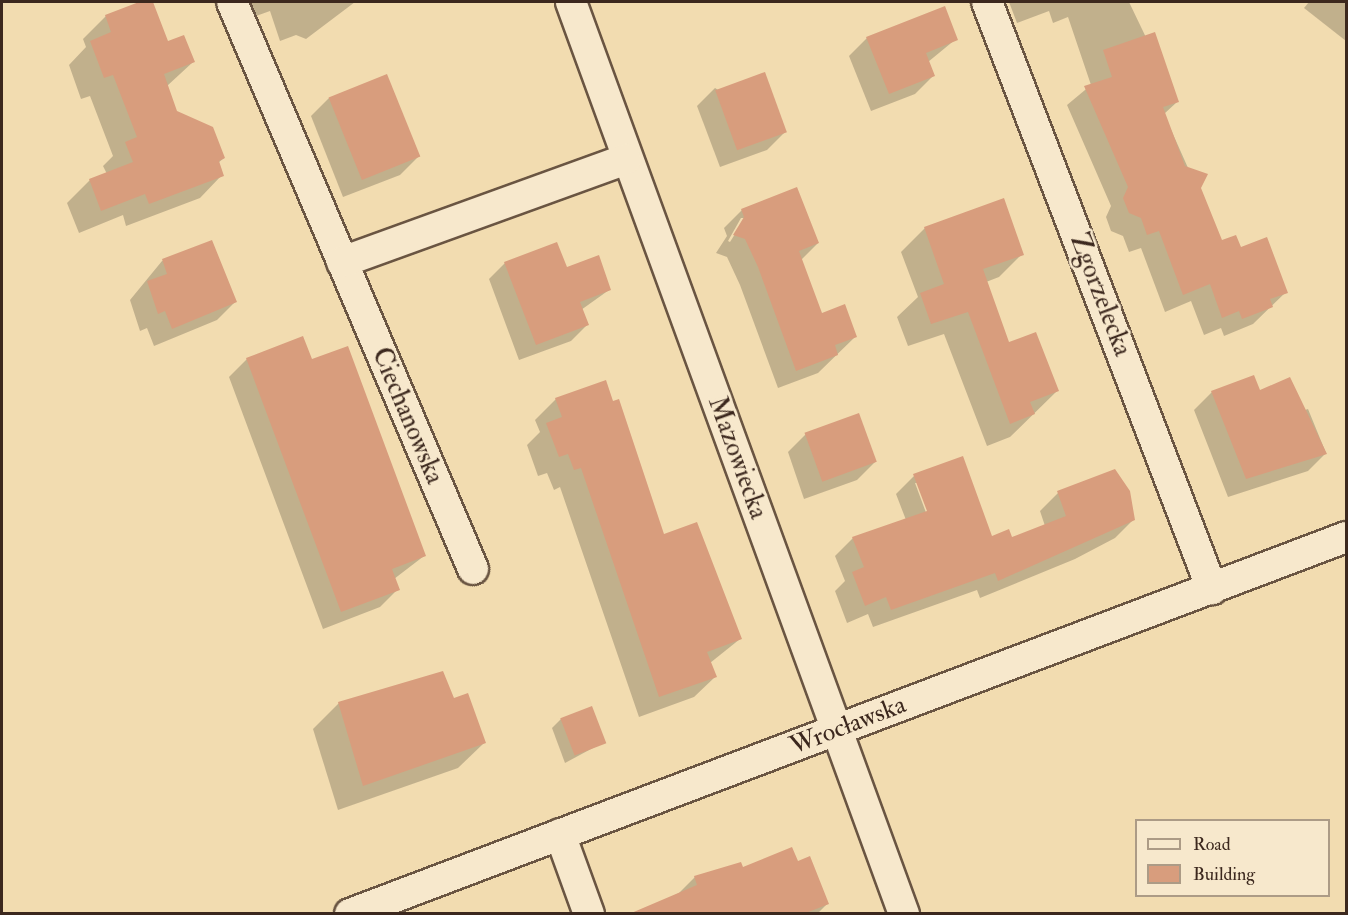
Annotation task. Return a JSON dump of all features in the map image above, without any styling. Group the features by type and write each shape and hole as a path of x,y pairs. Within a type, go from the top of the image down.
{"street":[{"name":"Ciechanowska","path":"232,2 473,569"},
{"name":"Mazowiecka","path":"571,2 626,159 904,914"},
{"name":"Zgorzelecka","path":"987,2 1212,589"},
{"path":"342,262 626,159"},
{"name":"Wrocławska","path":"350,914 1347,537"},
{"path":"560,834 589,914"}],"building":[{"path":"139,2 153,2 168,41 184,35 195,62 164,74 177,111 213,127 225,158 219,161 224,176 149,204 145,194 101,211 89,179 133,162 125,142 137,137 113,75 104,78 90,41 111,32 105,15"},
{"path":"945,6 958,40 926,53 935,76 889,94 866,37"},
{"path":"1155,32 1179,102 1163,107 1185,166 1208,174 1201,188 1222,240 1236,235 1241,247 1267,237 1288,293 1270,299 1273,307 1242,319 1239,311 1222,318 1210,284 1183,295 1159,231 1147,235 1141,218 1129,213 1123,198 1128,187 1084,86 1112,77 1103,50"},
{"path":"765,72 787,132 737,150 715,90"},
{"path":"387,74 420,157 362,180 329,98"},
{"path":"797,187 819,243 799,251 822,313 845,304 857,337 835,345 838,355 796,371 758,267 745,239 733,235 744,217 741,209"},
{"path":"1004,198 1024,255 983,269 1009,342 1036,332 1059,391 1030,402 1035,414 1010,424 968,312 931,324 920,293 944,284 924,227"},
{"path":"212,240 237,302 172,329 165,311 158,314 147,281 167,274 162,259"},
{"path":"557,242 567,267 599,255 611,290 580,302 589,325 536,345 504,262"},
{"path":"303,336 312,359 348,346 426,556 392,569 400,590 341,612 246,358"},
{"path":"1254,375 1260,390 1290,377 1327,454 1246,479 1211,391"},
{"path":"606,380 613,401 619,399 664,534 697,522 742,639 707,652 717,677 659,697 581,468 574,470 568,454 559,457 546,423 562,417 555,398"},
{"path":"859,413 877,462 822,482 804,433"},
{"path":"963,456 992,536 1009,529 1012,537 1066,516 1057,491 1115,469 1130,491 1135,520 998,581 995,573 891,610 886,597 865,606 852,572 864,567 852,537 927,511 913,474"},
{"path":"443,671 454,698 468,693 486,743 363,786 338,702"},
{"path":"592,706 606,743 575,756 560,718"},
{"path":"792,847 798,861 810,856 829,904 803,914 629,914 697,885 694,876 741,862 743,867"}]}
